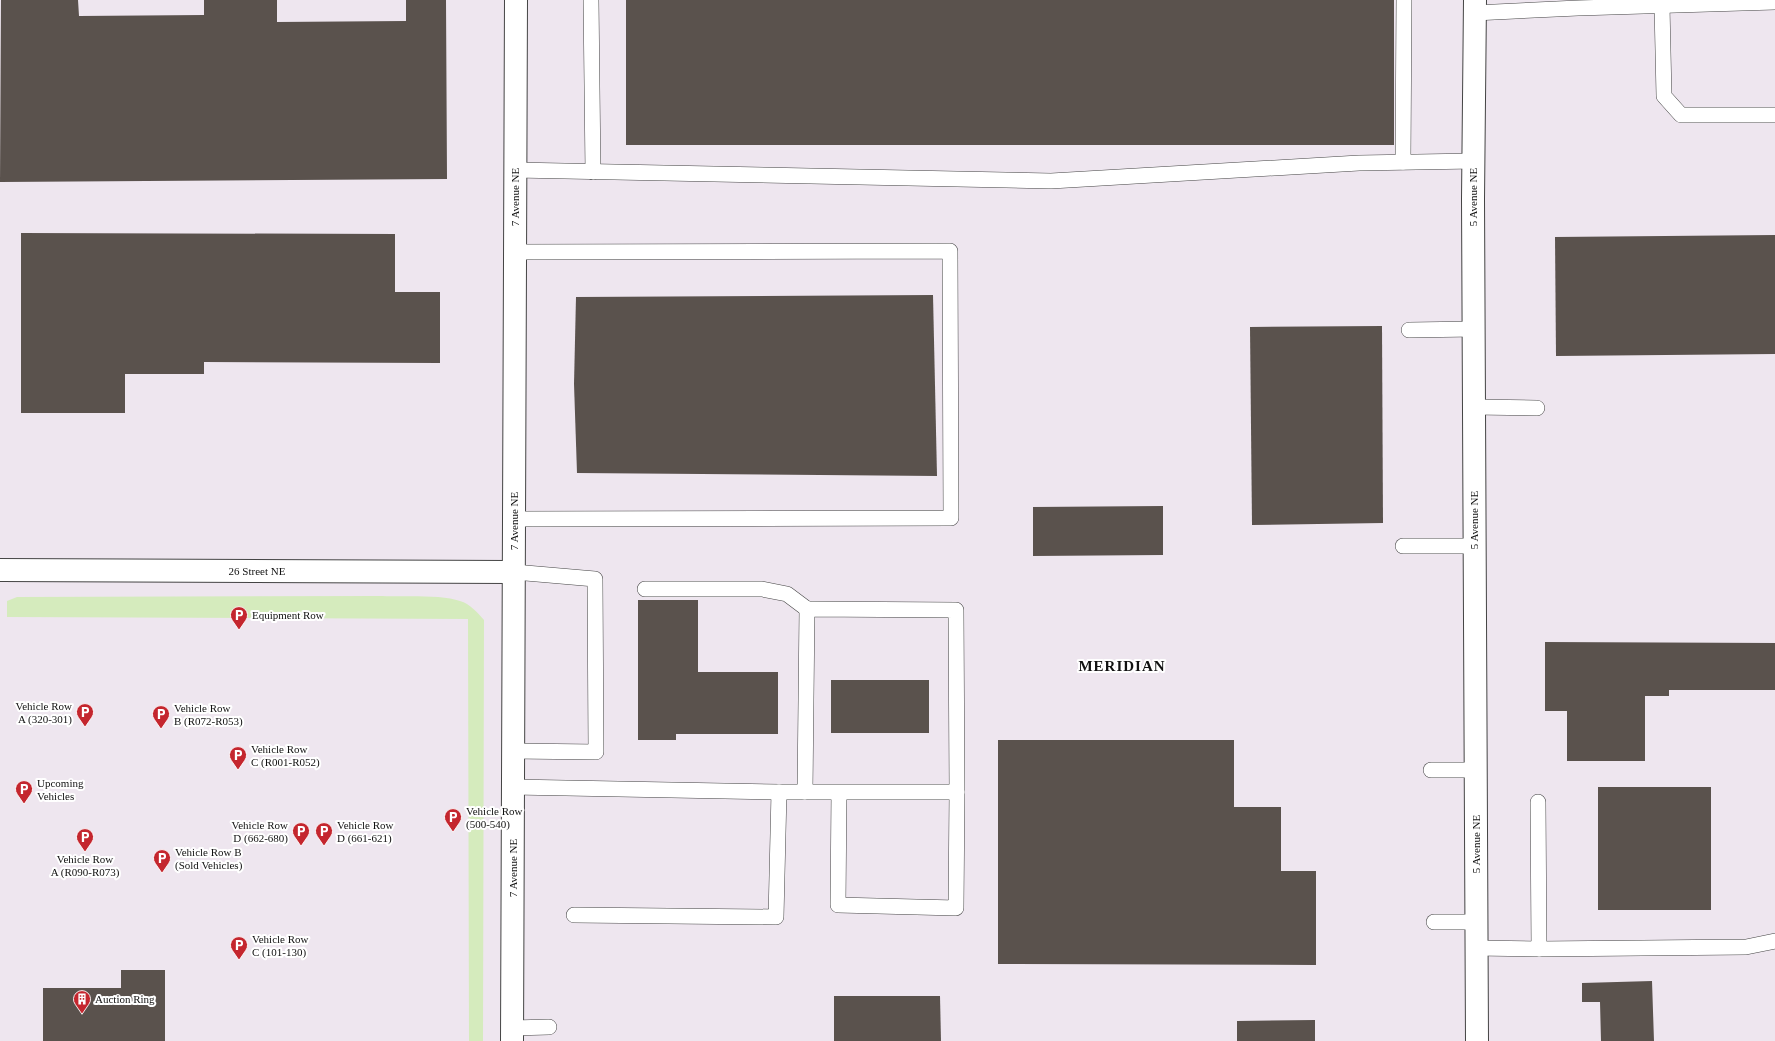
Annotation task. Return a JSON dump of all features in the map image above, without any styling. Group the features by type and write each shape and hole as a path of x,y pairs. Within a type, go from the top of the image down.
{"street":[{"name":"7 Avenue NE","path":"512,1034 516,0"},
{"name":"5 Avenue NE","path":"1474,7 1474,546 1477,1041"},
{"name":"26 Street NE","path":"0,570 514,572"}],"lane":[{"path":"590,0 593,172"},
{"path":"1403,162 1404,0"},
{"path":"1474,7 1579,4 1662,6 1775,2"},
{"path":"1662,6 1664,96 1680,115 1775,115"},
{"path":"515,170 1051,181 1351,163 1474,161"},
{"path":"514,519 951,518 950,251 515,252"},
{"path":"1409,330 1474,329"},
{"path":"1474,407 1537,408"},
{"path":"1403,546 1474,546"},
{"path":"514,572 595,579 596,752 514,751"},
{"path":"645,589 762,589 787,594 807,609 956,610 956,908 838,905 839,792"},
{"path":"806,792 807,609"},
{"path":"1431,770 1475,770"},
{"path":"514,786 779,792 957,792"},
{"path":"574,915 776,917 779,792"},
{"path":"1538,802 1539,949"},
{"path":"1434,922 1476,922"},
{"path":"1476,948 1539,949 1746,947 1775,941"},
{"path":"512,1034 549,1027"}],"shaded area":[{"path":"0,0 1775,0 1775,1041 0,1041"}],"green space":[{"path":"17,597 443,597 452,599 467,604 484,620 483,1041 469,1041 468,619 7,617 7,601"}],"building":[{"path":"1,0 78,0 79,16 204,15 204,0 277,0 277,22 406,21 406,0 446,0 447,179 0,182"},
{"path":"626,0 1394,0 1394,145 626,145"},
{"path":"21,233 395,234 395,292 440,292 440,363 204,362 204,374 125,374 125,413 21,413"},
{"path":"1775,235 1775,354 1556,356 1555,237"},
{"path":"933,295 937,476 577,473 574,384 576,297"},
{"path":"1382,326 1383,523 1252,525 1250,327"},
{"path":"1163,506 1163,555 1033,556 1033,507"},
{"path":"638,600 698,600 698,672 778,672 778,734 676,734 676,740 638,740"},
{"path":"1545,642 1775,643 1775,690 1669,690 1669,696 1645,696 1645,761 1567,761 1567,711 1545,711"},
{"path":"831,680 929,680 929,733 831,733"},
{"path":"998,740 1234,740 1234,807 1281,807 1281,871 1316,871 1316,965 998,964"},
{"path":"1598,787 1711,787 1711,910 1598,910"},
{"path":"121,970 165,970 165,1041 43,1041 43,988 121,988"},
{"path":"1652,981 1654,1041 1601,1041 1600,1002 1582,1002 1582,983"},
{"path":"834,996 940,996 941,1041 834,1041"},
{"path":"1315,1020 1315,1041 1237,1041 1237,1021"}],"place":[{"name":"Equipment Row","path":"239,630"},
{"name":"Vehicle Row A (320-301)","path":"85,727"},
{"name":"Vehicle Row B (R072-R053)","path":"161,729"},
{"name":"Vehicle Row C (R001-R052)","path":"238,770"},
{"name":"Upcoming Vehicles","path":"24,804"},
{"name":"Vehicle Row (500-540)","path":"453,832"},
{"name":"Vehicle Row D (662-680)","path":"301,846"},
{"name":"Vehicle Row D (661-621)","path":"324,846"},
{"name":"Vehicle Row A (R090-R073)","path":"85,852"},
{"name":"Vehicle Row B (Sold Vehicles)","path":"162,873"},
{"name":"Vehicle Row C (101-130)","path":"239,960"},
{"name":"Auction Ring","path":"82,1014"}],"district":[{"name":"MERIDIAN","path":"1122,666"}]}
